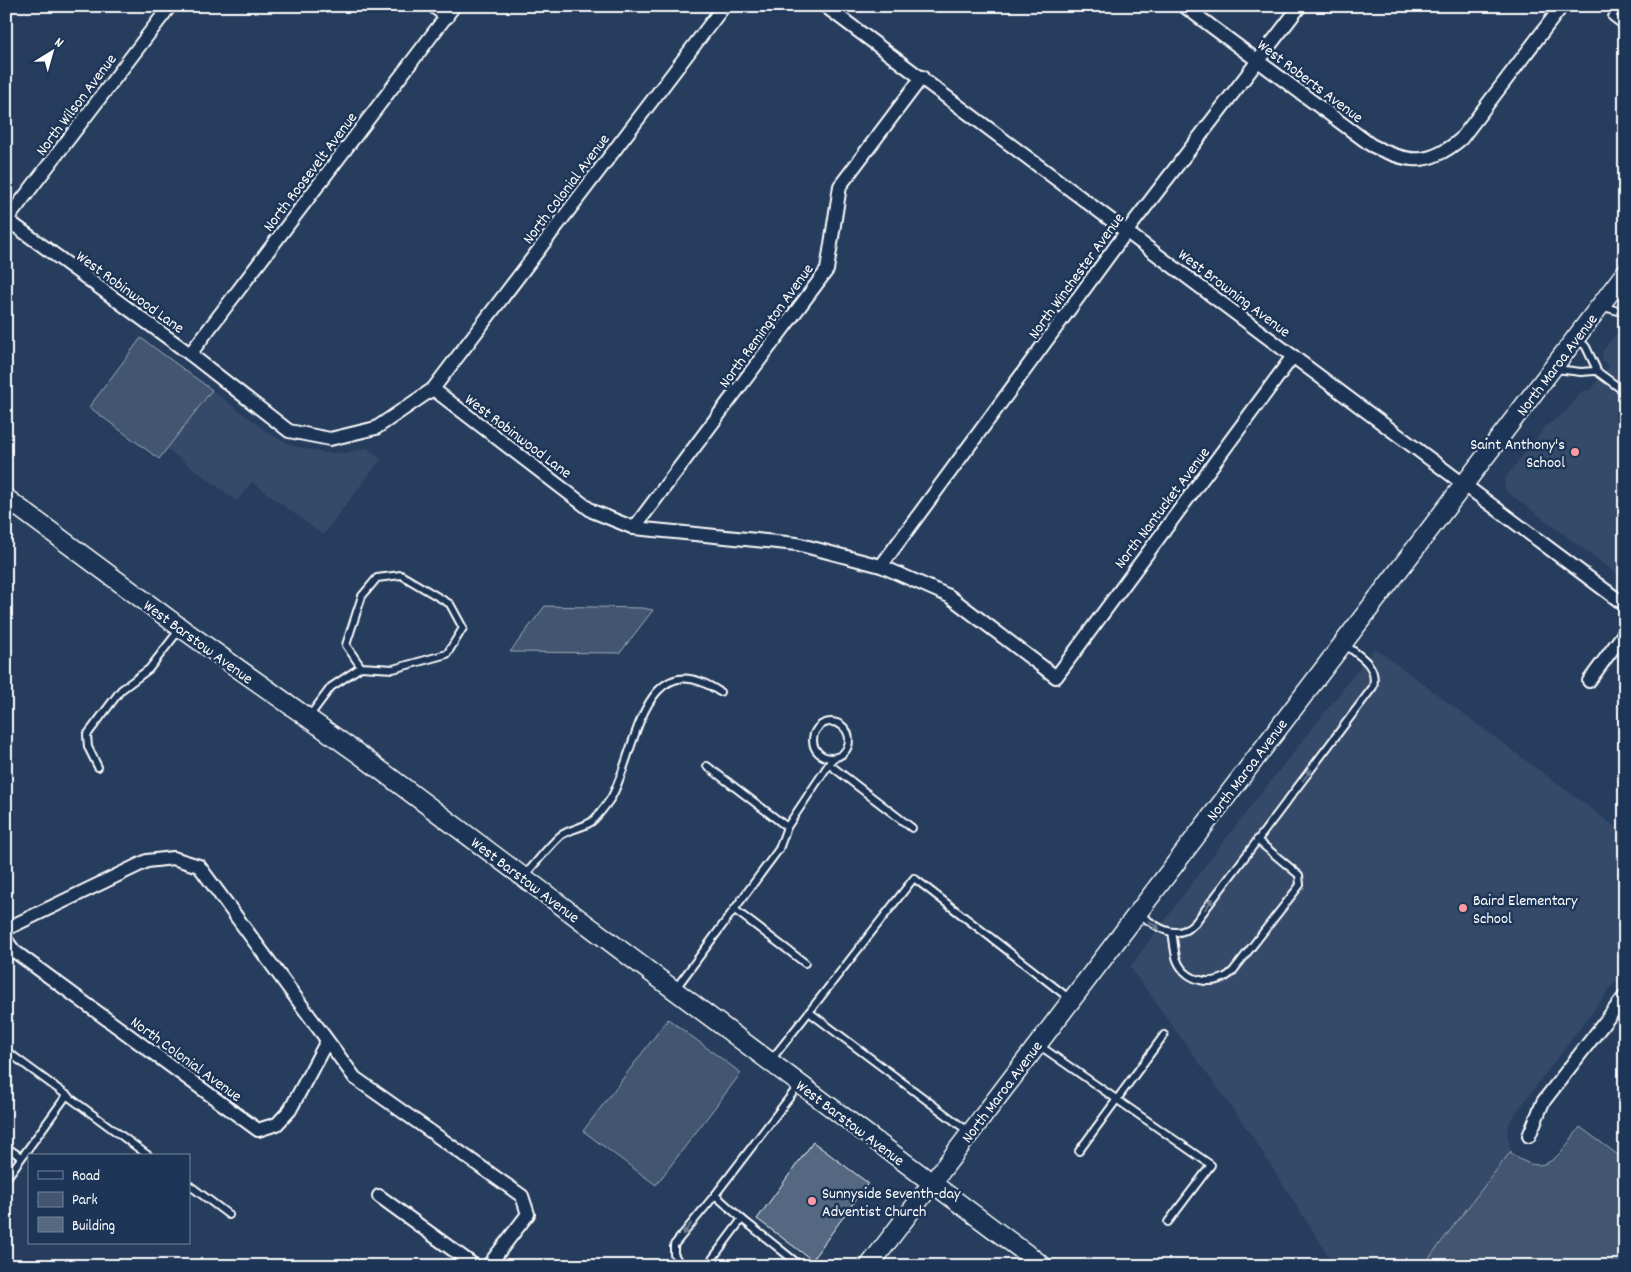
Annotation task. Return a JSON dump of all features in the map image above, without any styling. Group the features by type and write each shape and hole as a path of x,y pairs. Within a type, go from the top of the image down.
{"street":[{"name":"North Wilson Avenue","path":"6,220 170,6"},
{"path":"433,6 450,11"},
{"name":"North Colonial Avenue","path":"432,389 724,6"},
{"name":"West Browning Avenue","path":"824,6 1128,231 1463,485 1625,605"},
{"name":"West Roberts Avenue","path":"1184,6 1371,145 1398,158 1427,160 1445,153 1460,139 1562,6"},
{"name":"North Winchester Avenue","path":"881,566 1128,231 1300,6"},
{"name":"North Roosevelt Avenue","path":"190,354 450,11"},
{"name":"North Remington Avenue","path":"634,528 827,270 840,186 922,78"},
{"name":"West Robinwood Lane","path":"6,220 190,354 289,431 330,439 376,428 432,389 592,511 634,528 797,544 881,566 949,596 1056,676"},
{"name":"North Maroa Avenue","path":"869,1266 931,1181 1625,273"},
{"name":"North Nantucket Avenue","path":"1056,676 1293,356"},
{"name":"West Barstow Avenue","path":"6,498 675,989 1043,1266"},
{"path":"1588,681 1625,632"},
{"path":"6,929 147,861 173,858 199,866 216,886 326,1041 355,1078 522,1196 528,1214 488,1266"},
{"name":"North Colonial Avenue","path":"6,940 14,951 258,1130 277,1124 290,1110 326,1041"},
{"path":"1529,1136 1543,1102 1625,996"},
{"path":"379,1196 475,1266"}],"lane":[{"path":"1618,6 1612,17 1625,27"},
{"path":"1600,306 1625,313"},
{"path":"1577,336 1594,361 1595,370"},
{"path":"1552,368 1581,372 1595,370 1625,392"},
{"path":"308,719 331,688 361,667 393,669 447,654 463,628 450,604 401,575 377,578 362,596 346,645 361,667"},
{"path":"98,767 88,747 87,736 121,690 149,669 181,628"},
{"path":"1137,913 1160,930 1172,932 1190,928 1373,687 1374,674 1369,663 1343,643"},
{"path":"523,877 561,835 592,822 611,798 634,732 655,695 669,680 685,677 704,681 720,692"},
{"path":"675,989 779,849 787,827 833,758 844,753 850,742 848,730 844,726 832,721 826,722 817,729 813,740 817,751 821,755 833,758"},
{"path":"830,765 912,828"},
{"path":"706,766 787,827"},
{"path":"1172,932 1177,960 1192,977 1216,982 1228,976 1300,884 1299,875 1257,840"},
{"path":"770,1061 914,878 1070,1000"},
{"path":"735,910 805,963"},
{"path":"809,1012 969,1132"},
{"path":"1079,1151 1164,1035"},
{"path":"1036,1044 1211,1165 1168,1222"},
{"path":"12,1055 146,1154"},
{"path":"682,1266 674,1254 674,1245 715,1196 800,1084"},
{"path":"6,1180 67,1095"},
{"path":"6,1147 21,1157"},
{"path":"190,1186 229,1215"},
{"path":"715,1196 801,1266"},
{"path":"707,1266 742,1219"}],"shaded area":[{"name":"Saint Anthony's School","path":"1625,322 1625,580 1507,492 1504,486 1505,478 1545,427 1567,410 1582,391 1591,390 1609,366 1602,359 1602,352"},
{"path":"212,390 270,434 293,446 324,453 345,453 367,448 381,459 323,535 252,482 237,501 167,449"},
{"path":"1375,648 1625,834 1625,969 1512,1118 1507,1131 1511,1151 1423,1266 1335,1266 1250,1133 1130,967 1219,847"}],"green space":[{"path":"141,338 212,390 159,459 89,407"},
{"path":"545,606 642,608 653,610 620,653 510,652"},
{"path":"668,1019 741,1073 656,1185 583,1131"},
{"path":"1580,1127 1625,1160 1625,1266 1423,1266 1511,1151 1511,1153 1523,1161 1534,1165 1543,1164 1551,1161 1559,1154"}],"building":[{"name":"Sunnyside Seventh-day Adventist Church","path":"813,1142 868,1183 812,1260 757,1219"}],"place":[{"name":"Saint Anthony's School","path":"1575,452"},
{"name":"Baird Elementary School","path":"1463,908"},
{"name":"Sunnyside Seventh-day Adventist Church","path":"812,1201"}]}
